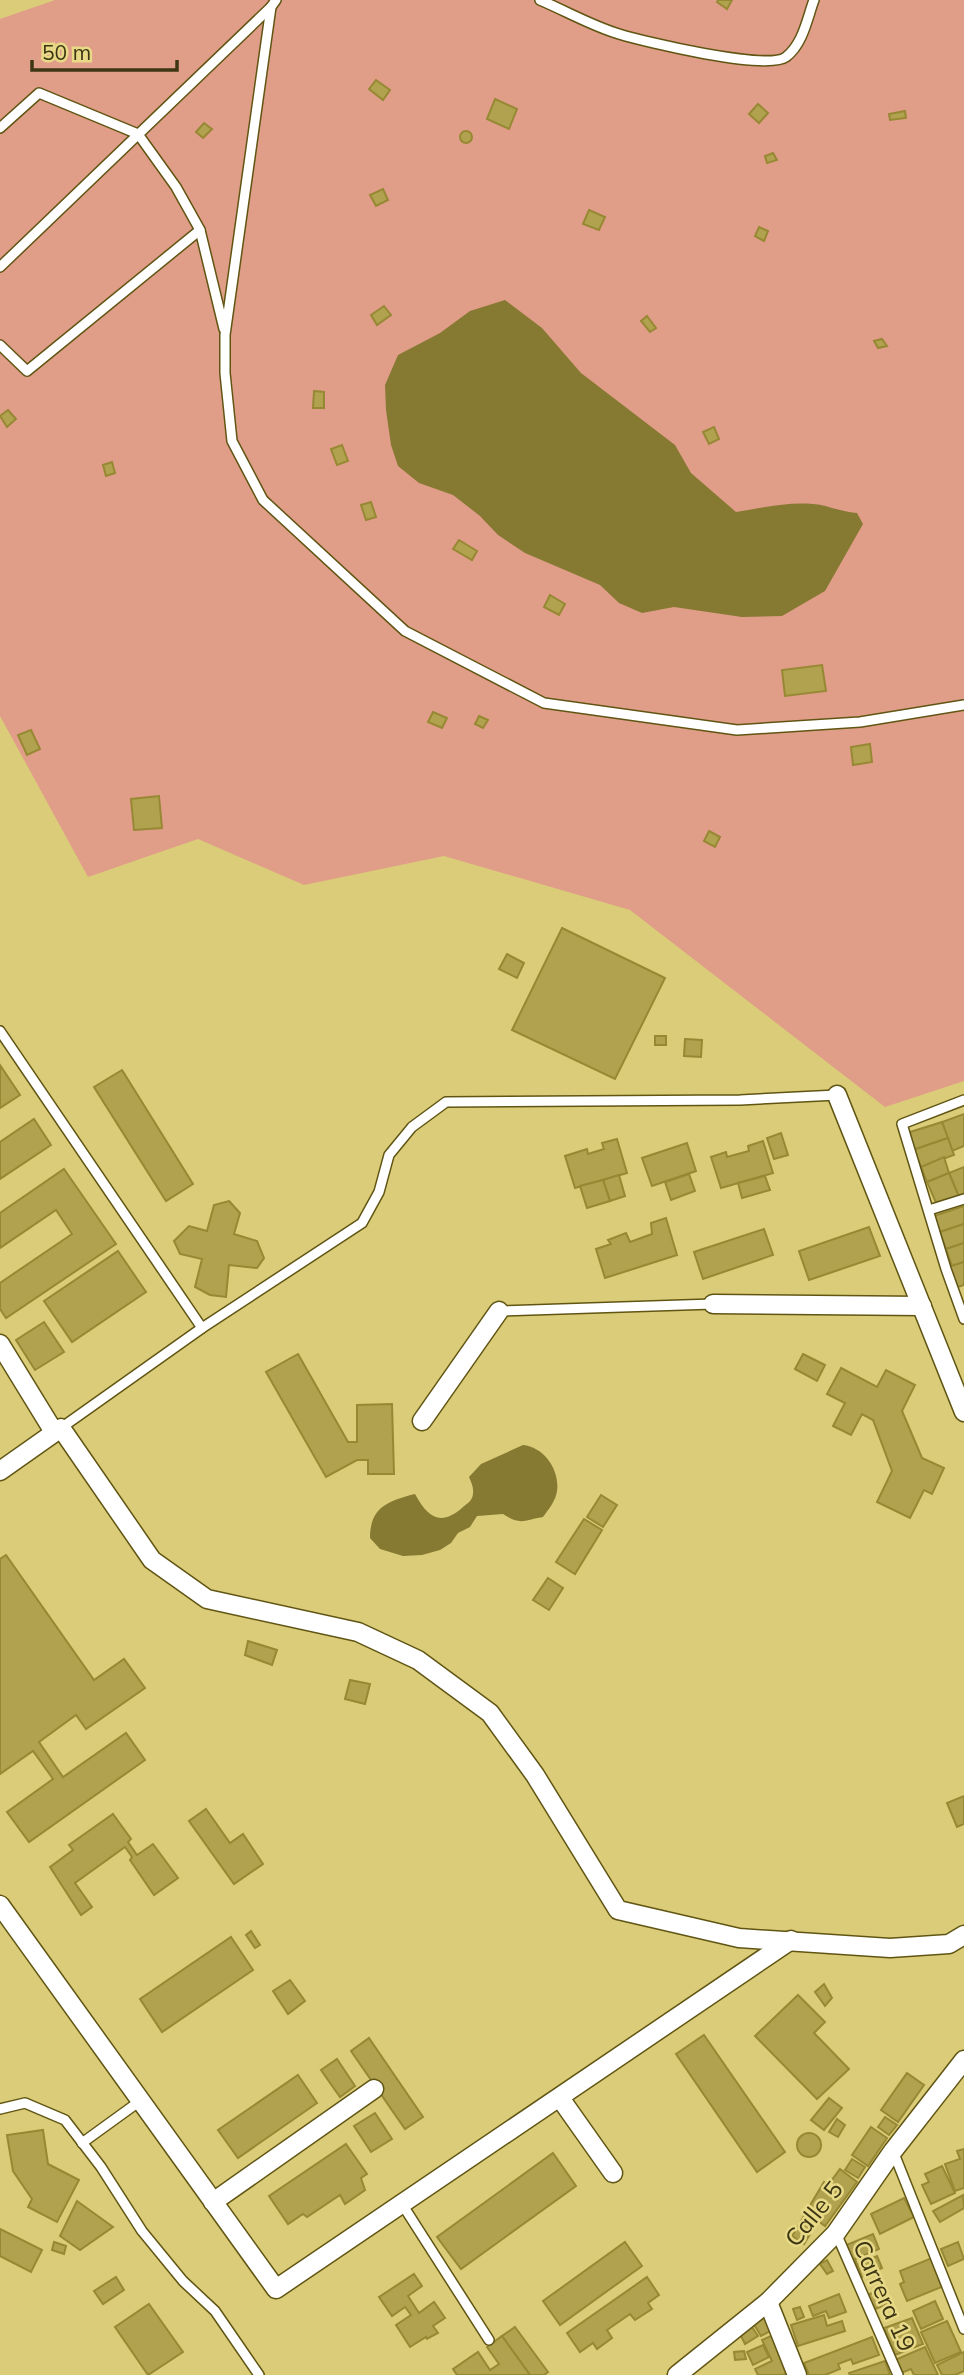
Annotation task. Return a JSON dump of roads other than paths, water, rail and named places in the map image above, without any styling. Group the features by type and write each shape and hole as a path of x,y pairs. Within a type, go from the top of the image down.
{"street":[{"path":"837,1095 964,1412"},
{"path":"713,1304 922,1306"},
{"path":"422,1422 499,1311"},
{"path":"0,1344 57,1430 152,1560 207,1598 358,1632 418,1660 490,1713 535,1775 618,1910 739,1938 890,1948 949,1944 964,1935"},
{"path":"0,1471 57,1430"},
{"path":"0,1905 276,2289 791,1941"},
{"name":"Calle 5","path":"677,2375 768,2302 836,2233 893,2151 964,2060"},
{"path":"213,2202 374,2089"},
{"path":"560,2098 613,2173"},
{"path":"768,2302 797,2375"}],"lane":[{"path":"540,0 618,34 712,55 764,62 785,58 799,43 814,0"},
{"path":"0,267 274,3"},
{"path":"274,3 225,335 225,373 232,441 263,500 405,631 544,703 737,730 860,722 964,705"},
{"path":"0,128 39,93 138,134 176,187 200,230 225,335"},
{"path":"0,345 27,371 200,230"},
{"path":"0,1031 202,1328"},
{"path":"57,1430 202,1328 362,1223 379,1192 389,1155 412,1127 446,1102 740,1100 837,1095"},
{"path":"964,1100 902,1125 959,1291 964,1319"},
{"path":"929,1210 964,1199"},
{"path":"499,1311 713,1304"},
{"path":"82,2143 140,2101"},
{"path":"0,2109 25,2103 65,2120 101,2167 142,2231 183,2281 215,2311 259,2375"},
{"path":"893,2151 964,2329"},
{"path":"402,2204 489,2340"},
{"name":"Carrera 19","path":"836,2233 898,2375"}]}
